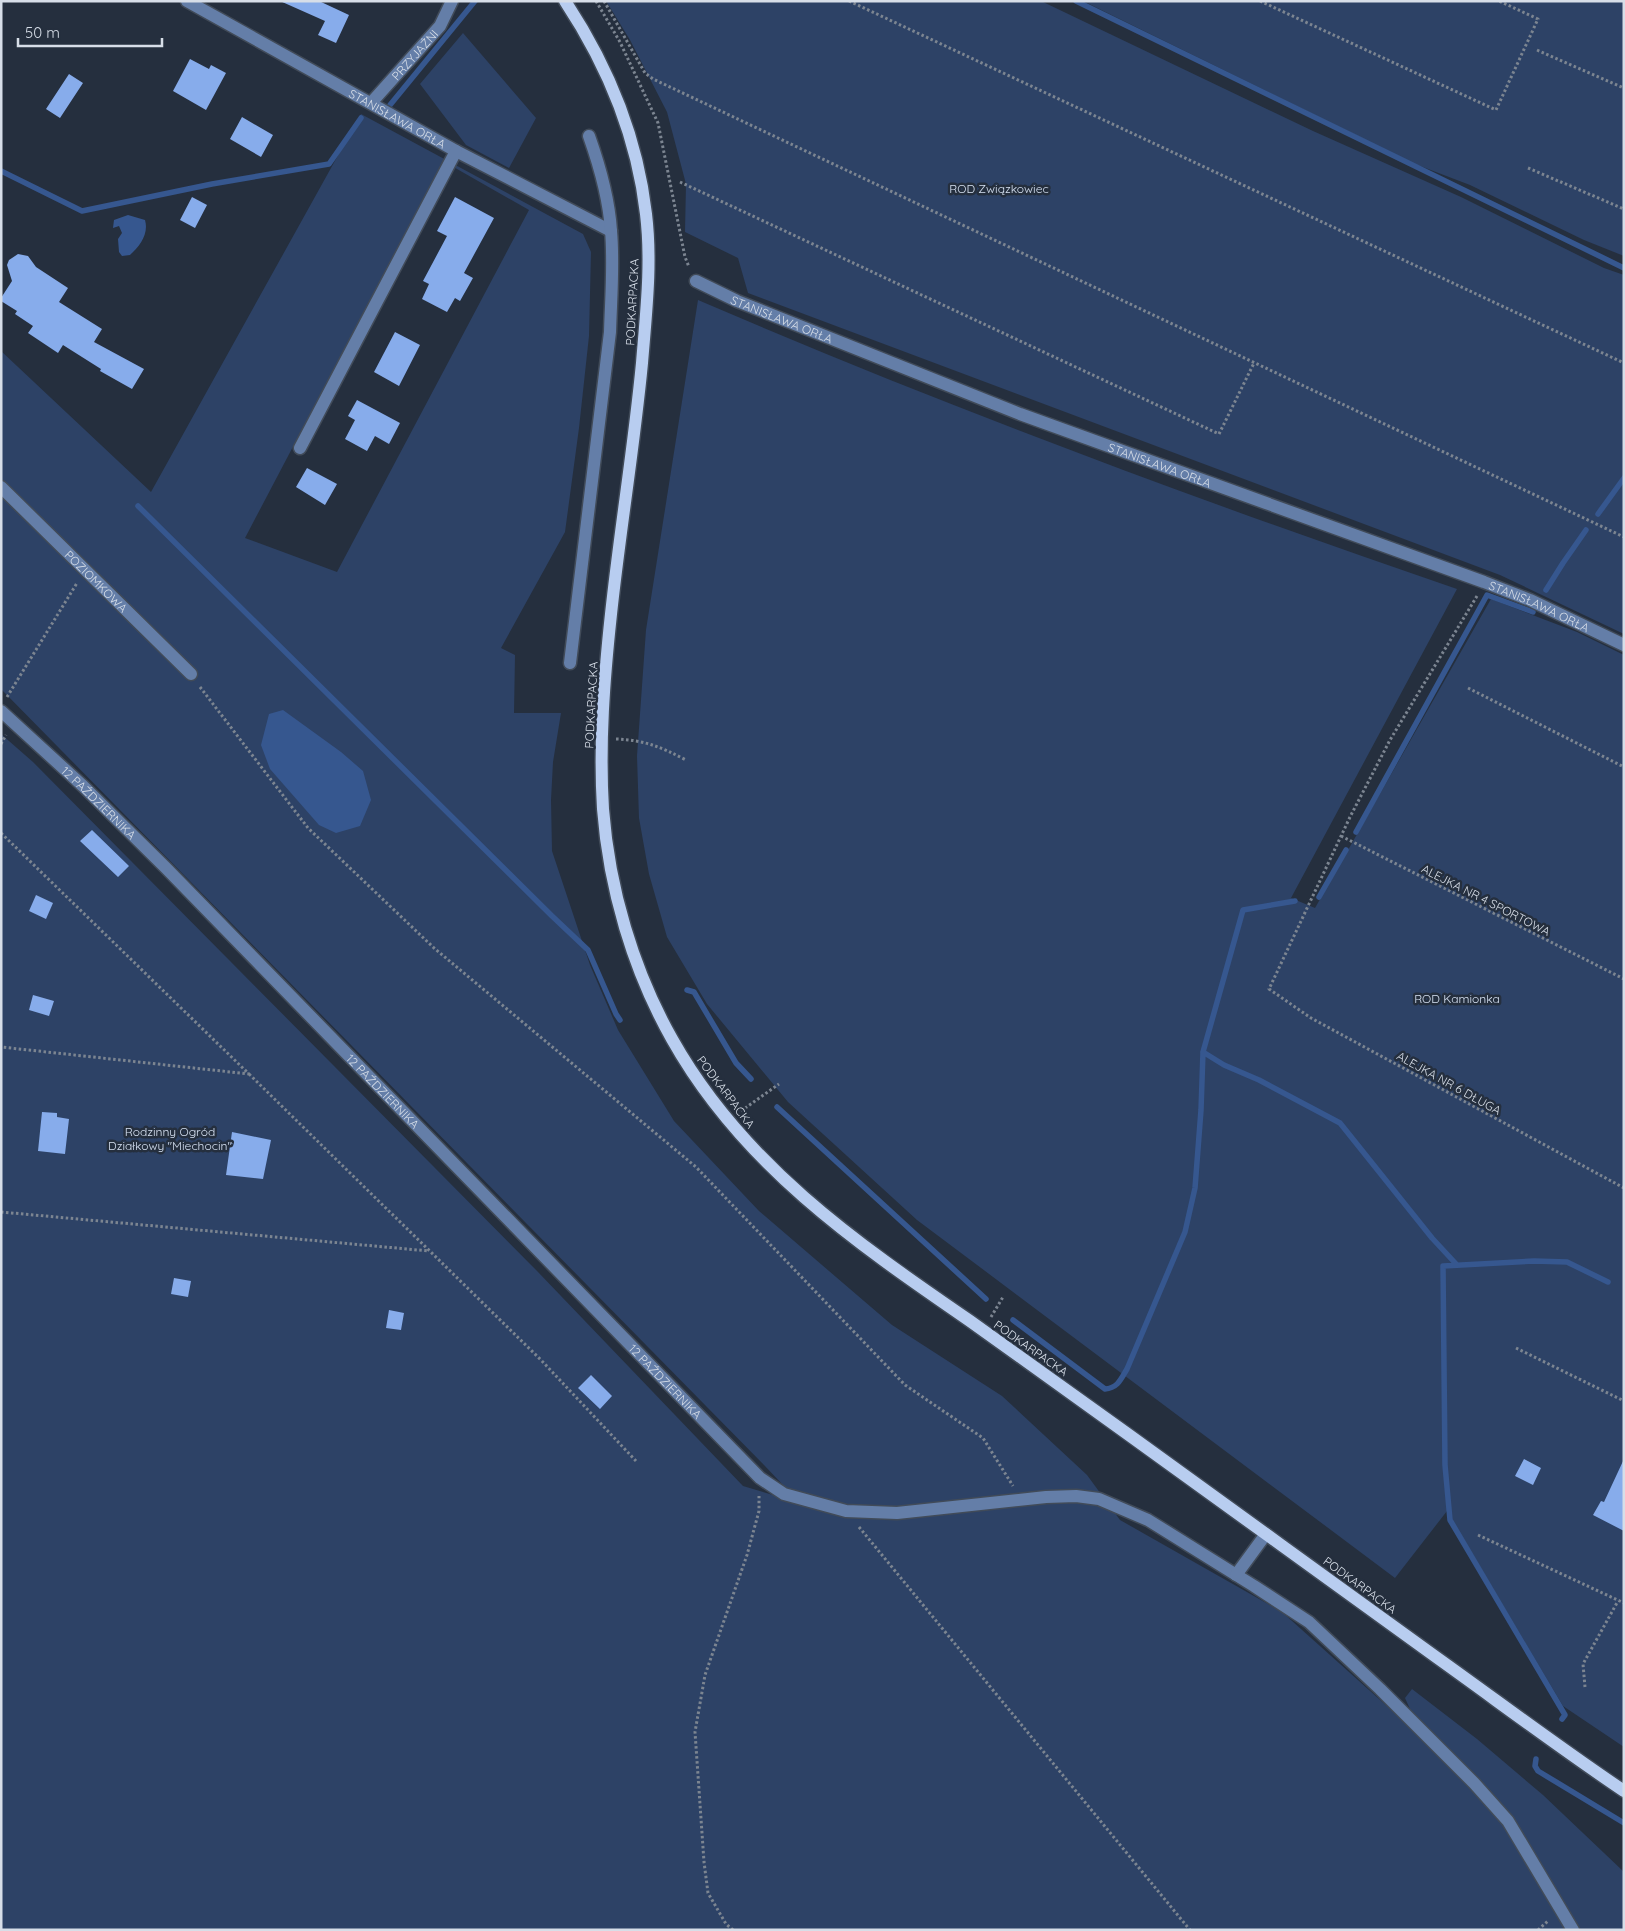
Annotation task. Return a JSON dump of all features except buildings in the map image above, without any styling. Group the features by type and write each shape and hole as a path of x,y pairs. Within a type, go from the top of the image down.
{"main road":[{"name":"PODKARPACKA","path":"565,1 597,55 623,111 640,175 648,238 647,306 639,389 604,681 602,740 603,811 610,860 619,902 635,957 671,1037 705,1090 728,1121 780,1176 824,1216 889,1265 1624,1791"}],"street":[{"name":"STANISŁAWA ORŁA","path":"187,1 456,151 611,231"},
{"name":"PRZYJAŹNI","path":"370,103 440,26 452,1"},
{"path":"570,663 610,332 612,279 611,231 601,176 589,136"},
{"path":"300,448 456,151"},
{"name":"STANISŁAWA ORŁA","path":"696,281 737,302 1020,414 1530,600 1624,645"},
{"name":"POZIOMKOWA","path":"1,487 191,674"},
{"name":"12 PAŹDZIERNIKA","path":"1,710 83,786 166,868 760,1478 784,1494 846,1511 897,1513 1076,1496 1099,1499 1148,1520 1309,1622 1380,1688 1474,1783 1508,1821 1573,1930"},
{"path":"1236,1575 1266,1534"}],"path":[{"path":"596,1 620,42 658,123 685,257 696,281"},
{"path":"604,1 645,73 653,79 1624,537"},
{"path":"849,1 1624,363"},
{"path":"1260,1 1496,110 1538,19 1499,1"},
{"path":"1537,50 1624,88"},
{"path":"1528,168 1624,209"},
{"path":"680,182 1218,434 1254,363"},
{"path":"6,698 85,570"},
{"path":"1341,836 1390,740 1470,610 1484,582"},
{"path":"191,674 308,828 434,948 696,1166 905,1385 983,1438 1021,1500"},
{"path":"1468,688 1624,767"},
{"path":"602,740 632,740 651,743 686,760"},
{"path":"1,834 541,1360 636,1460"},
{"name":"ALEJKA NR 4 SPORTOWA","path":"1341,836 1624,978"},
{"name":"ALEJKA NR 6 DŁUGA","path":"1341,836 1269,989 1311,1018 1624,1188"},
{"path":"1,1047 249,1074"},
{"path":"728,1121 779,1084"},
{"path":"1,1212 430,1251"},
{"path":"982,1330 1003,1297"},
{"path":"1516,1348 1624,1401"},
{"path":"732,1930 726,1924 708,1892 704,1862 695,1732 705,1675 759,1511 760,1478"},
{"path":"846,1511 1190,1930"},
{"path":"1478,1535 1624,1603"},
{"path":"1585,1687 1583,1664 1618,1601"}],"green space":[{"name":"ROD Związkowiec","path":"606,1 1041,1 1313,131 1461,197 1604,268 1624,275 1624,634 1500,575 748,293 738,258 685,232 686,184 667,112 630,40"},
{"path":"1083,1 1624,1 1624,256 1584,240 1470,185 1415,164"},
{"path":"463,33 536,118 509,168 466,145 420,84"},
{"name":"Rodzinny Ogród Działkowy \"Miechocin\"","path":"361,114 583,234 591,252 589,336 565,532 501,648 515,655 514,713 561,713 553,762 551,800 552,851 590,965 618,1030 674,1121 759,1211 892,1325 1002,1396 1087,1475 1120,1520 1282,1612 1407,1724 1410,1709 1405,1698 1412,1689 1477,1739 1543,1795 1624,1872 1624,1930 1,1930 1,734 33,762 538,1272 743,1486 800,1503 1,689 1,351 151,492","holes":["443,161 529,210 337,572 245,538"]},
{"name":"ROD Kamionka","path":"698,300 886,378 1075,452 1265,522 1457,589 1291,898 1315,908 1491,599 1577,632 1624,655 1624,1747 1563,1706 1447,1511 1395,1578 917,1220 788,1102 707,1004 667,937 649,874 639,818 637,756 646,630"}],"shaded area":[{"path":"128,215 145,220 146,230 143,239 134,251 130,255 122,256 119,252 118,239 122,233 119,226 113,228 114,220"},
{"path":"283,710 341,752 363,771 371,800 360,826 336,833 319,825 270,769 261,745 269,714"}],"waterway":[{"path":"390,105 475,1"},
{"path":"1076,1 1624,268"},
{"path":"1,171 82,211 212,184 329,164 361,118"},
{"path":"1598,514 1624,478"},
{"path":"138,506 588,950 620,1020"},
{"path":"1546,590 1586,530"},
{"path":"1356,832 1487,595 1533,612"},
{"path":"1319,897 1346,850"},
{"path":"1013,1320 1105,1389 1113,1387 1121,1379 1127,1369 1185,1232 1195,1188 1203,1052 1243,910 1295,901"},
{"path":"687,990 694,992 736,1063 751,1079"},
{"path":"1203,1052 1224,1065 1259,1080 1340,1123 1432,1238 1457,1265"},
{"path":"777,1107 986,1299"},
{"path":"1562,1719 1565,1715 1450,1520 1445,1465 1443,1266 1534,1261 1567,1262 1608,1282"},
{"path":"1536,1759 1535,1766 1538,1771 1624,1823"}]}
